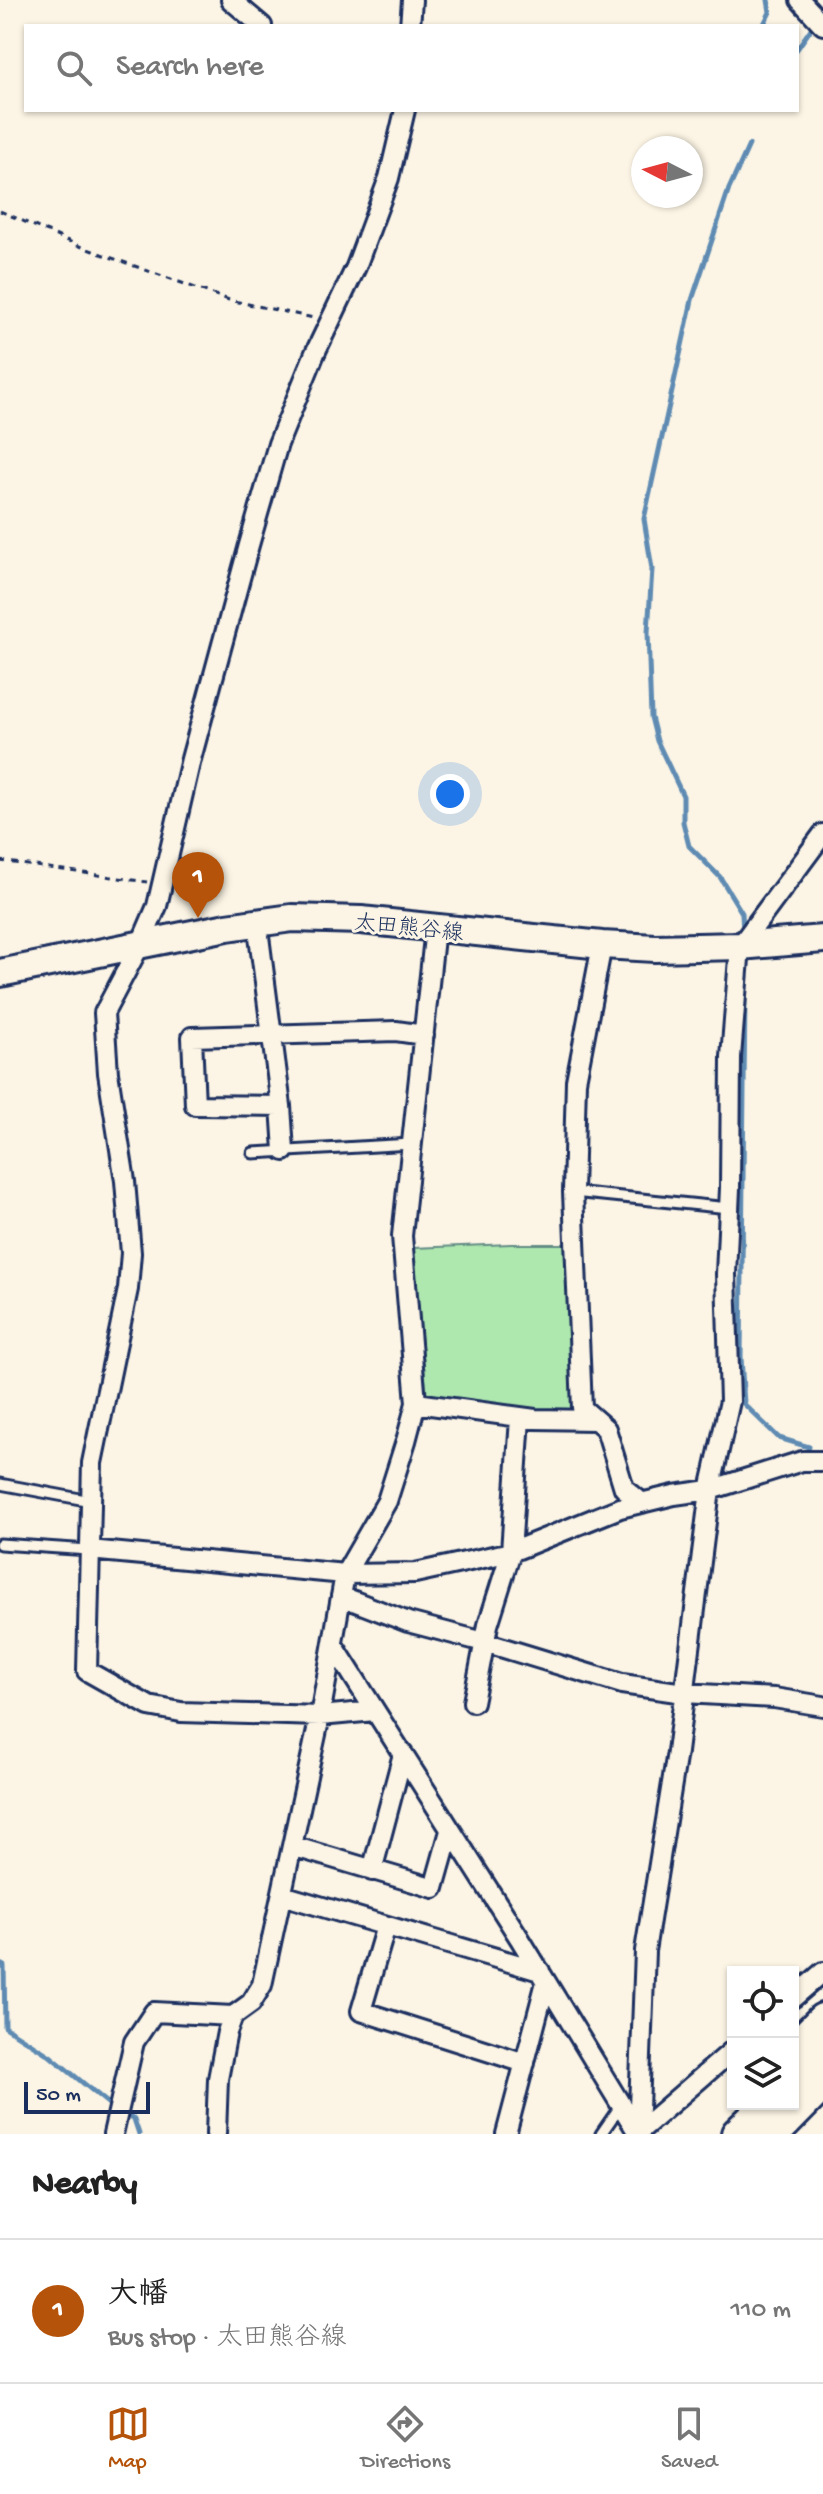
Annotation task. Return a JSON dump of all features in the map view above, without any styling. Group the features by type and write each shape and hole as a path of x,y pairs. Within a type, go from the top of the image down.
{"highway":[{"path":"799,2044 823,2020"},
{"path":"799,2074 823,2051"},
{"path":"773,2134 823,2083"},
{"path":"714,2134 736,2110"},
{"path":"738,2134 763,2110"},
{"path":"795,2134 823,2110"}],"main road":[{"name":"太田熊谷線","path":"0,973 257,921 325,918 655,948 740,946 823,939"}],"street":[{"path":"231,0 260,24"},
{"path":"410,24 412,0"},
{"path":"800,0 823,25"},
{"path":"375,1711 320,1716 181,1712 149,1706 87,1671 89,1550 92,1463 128,1289 131,1253 125,1181 108,1073 104,1013 157,906 191,759 278,444 315,353 356,267 389,178 403,112"},
{"path":"637,2134 645,1951 684,1693 710,1490 730,1401 726,1274 731,1057 740,946 823,834"},
{"path":"257,921 284,1151"},
{"path":"216,2134 218,2079 227,2032 233,2016 251,2003 262,1985 320,1716 345,1574 387,1501 416,1403 402,1236 435,928"},
{"path":"602,945 576,1081 573,1192 582,1408 606,1429 624,1488 642,1503"},
{"path":"281,1106 195,1105 192,1037 396,1031 424,1035"},
{"path":"416,1403 520,1418 595,1420"},
{"path":"473,1702 488,1625 511,1552 520,1418"},
{"path":"89,1550 345,1574 415,1573 511,1552 620,1508 710,1490 802,1461 823,1461"},
{"path":"341,1596 408,1622 622,1684 684,1693 774,1698 823,1706"},
{"path":"334,1646 543,1976 637,2134"},
{"path":"372,1871 403,1754"},
{"path":"292,1846 434,1888 450,1831"},
{"path":"282,1895 543,1976"},
{"path":"386,1926 361,2011 525,2063"},
{"path":"799,1993 823,1972"},
{"path":"506,2134 543,1976"},
{"path":"114,2128 134,2042 154,2012 233,2016"},
{"path":"637,2134 727,2055"}],"lane":[{"path":"253,1153 412,1144"},
{"path":"573,1192 729,1208"},
{"path":"0,1484 91,1501"},
{"path":"0,1544 89,1550"},
{"path":"601,2134 621,2105"}],"path":[{"path":"0,211 82,247 229,300 330,322"},
{"path":"0,861 162,885"}],"green space":[{"path":"568,1244 577,1414 526,1412 427,1398 413,1248"}],"waterway":[{"path":"764,24 770,12 768,0"},
{"path":"799,46 815,23"},
{"path":"743,931 742,913 720,877 689,846 683,822 683,796 657,741 651,717 648,632 652,569 644,519 692,300 729,189 749,145"},
{"path":"745,994 741,1358 744,1404 779,1438 809,1447"},
{"path":"0,1964 4,1966 5,2027 49,2055 110,2105 134,2119 139,2134"}],"place":[{"name":"大幡","path":"198,918"}]}
